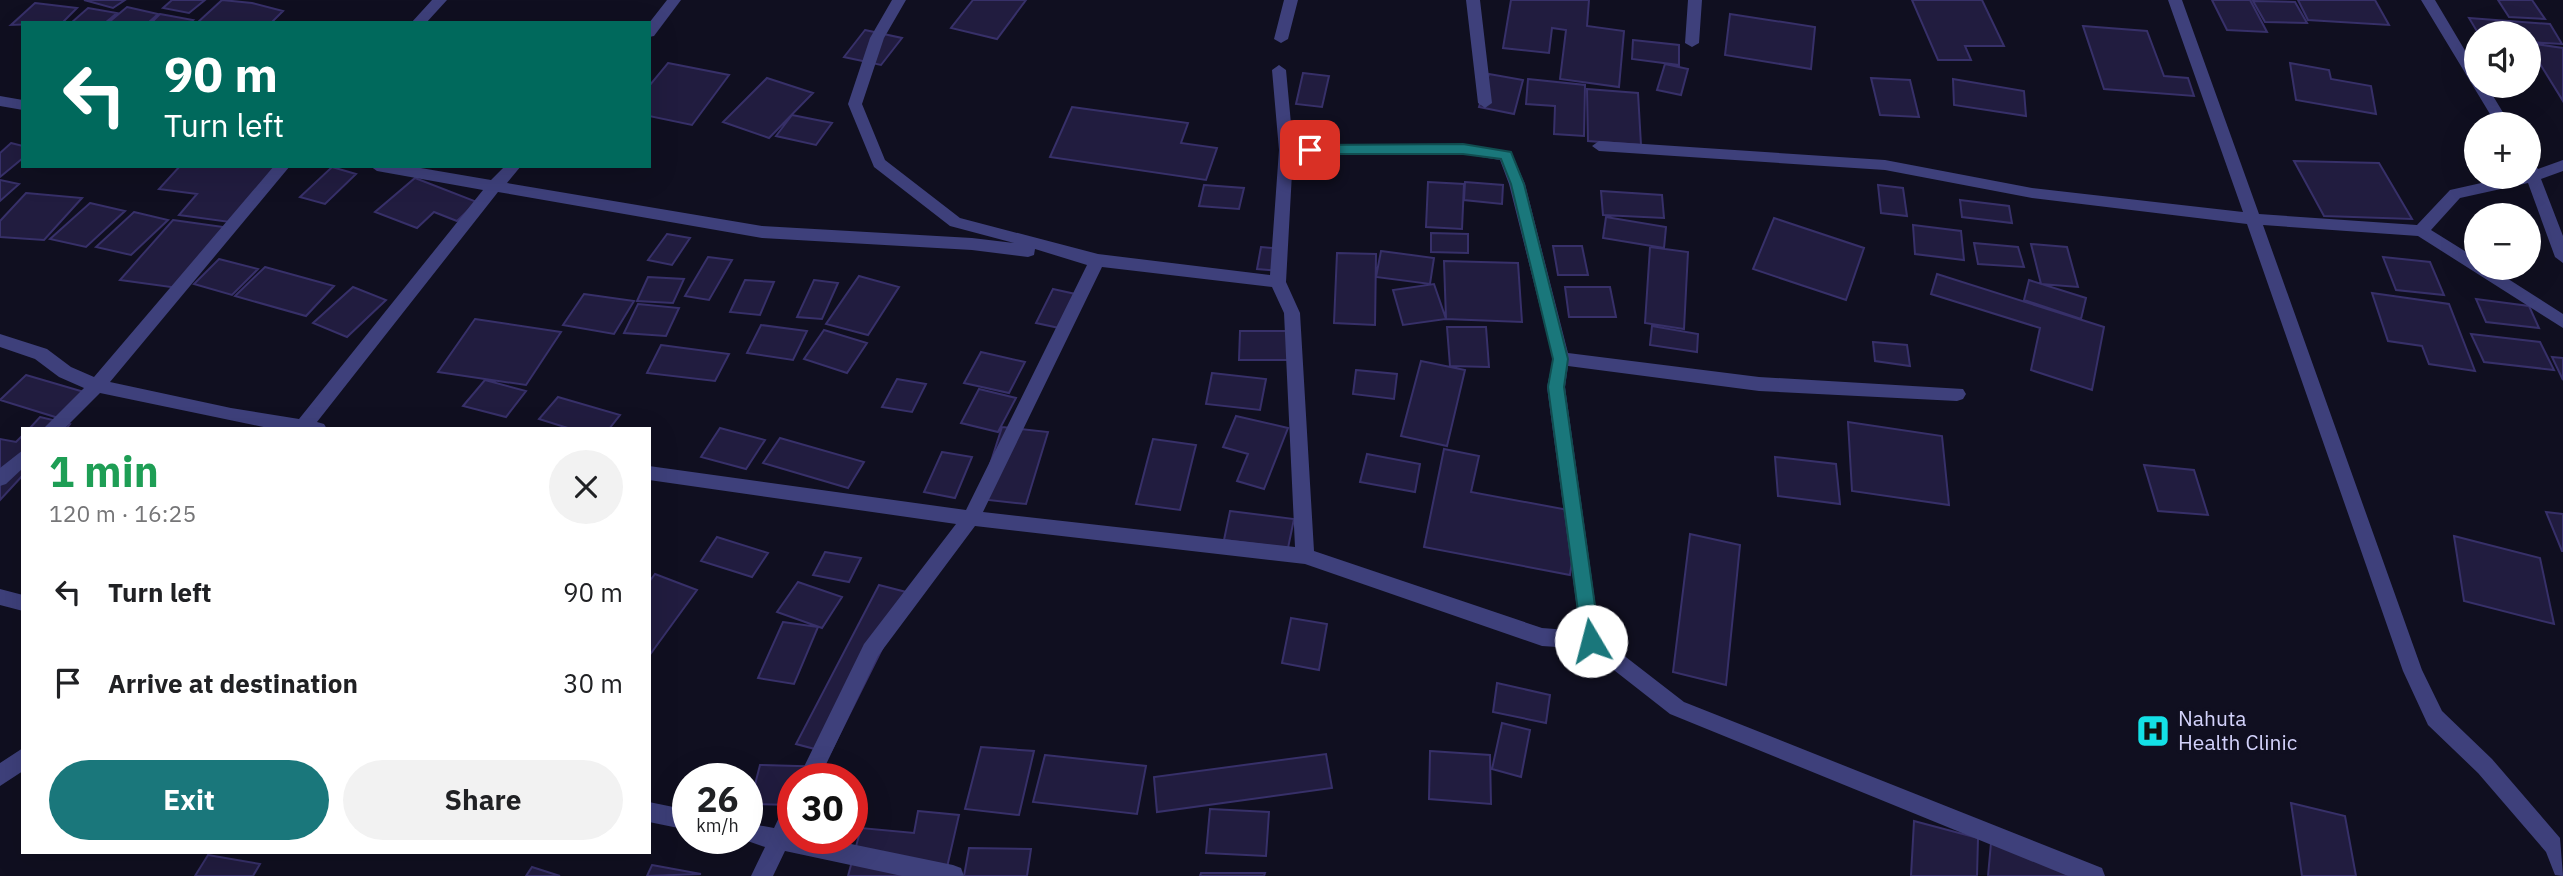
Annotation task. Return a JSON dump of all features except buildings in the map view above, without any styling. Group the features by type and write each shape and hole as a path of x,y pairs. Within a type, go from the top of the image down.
{"street":[{"path":"420,21 440,0"},
{"path":"651,30 674,0"},
{"path":"899,0 877,38 855,104 879,163 955,222 1097,260"},
{"path":"1281,39 1291,0"},
{"path":"1473,0 1485,103"},
{"path":"1692,43 1695,0"},
{"path":"2175,0 2413,671 2435,719 2485,766 2553,845 2563,868"},
{"path":"2428,0 2464,60"},
{"path":"1279,69 1286,150 1279,282 1292,313 1305,555"},
{"path":"0,102 21,105"},
{"path":"1599,146 1885,165 2032,193 2253,219 2421,231 2464,259"},
{"path":"1286,150 1463,149 1506,156 1517,184 1561,359 1556,387 1591,641"},
{"path":"2541,169 2563,164"},
{"path":"54,427 97,386 281,168"},
{"path":"388,168 762,232 972,244 1279,282"},
{"path":"309,427 494,187 512,168"},
{"path":"2421,231 2455,194 2472,189"},
{"path":"2538,189 2563,257"},
{"path":"816,763 871,650 971,518 1097,260"},
{"path":"2497,280 2563,322"},
{"path":"0,340 41,354 65,372 97,386 231,415 302,427"},
{"path":"1561,359 1759,384 1957,394"},
{"path":"0,479 21,459"},
{"path":"651,472 971,518 1305,555 1542,637 1591,641 1678,708 2094,876"},
{"path":"0,597 21,602"},
{"path":"0,776 21,760"},
{"path":"651,812 672,817"},
{"path":"762,876 777,842"},
{"path":"846,854 953,876"}],"place":[{"name":"Nahuta Health Clinic","path":"2153,731"}],"route":[{"path":"1310,150 1463,149 1496,152 1506,156 1517,184 1561,359 1556,387 1591,641"}]}
